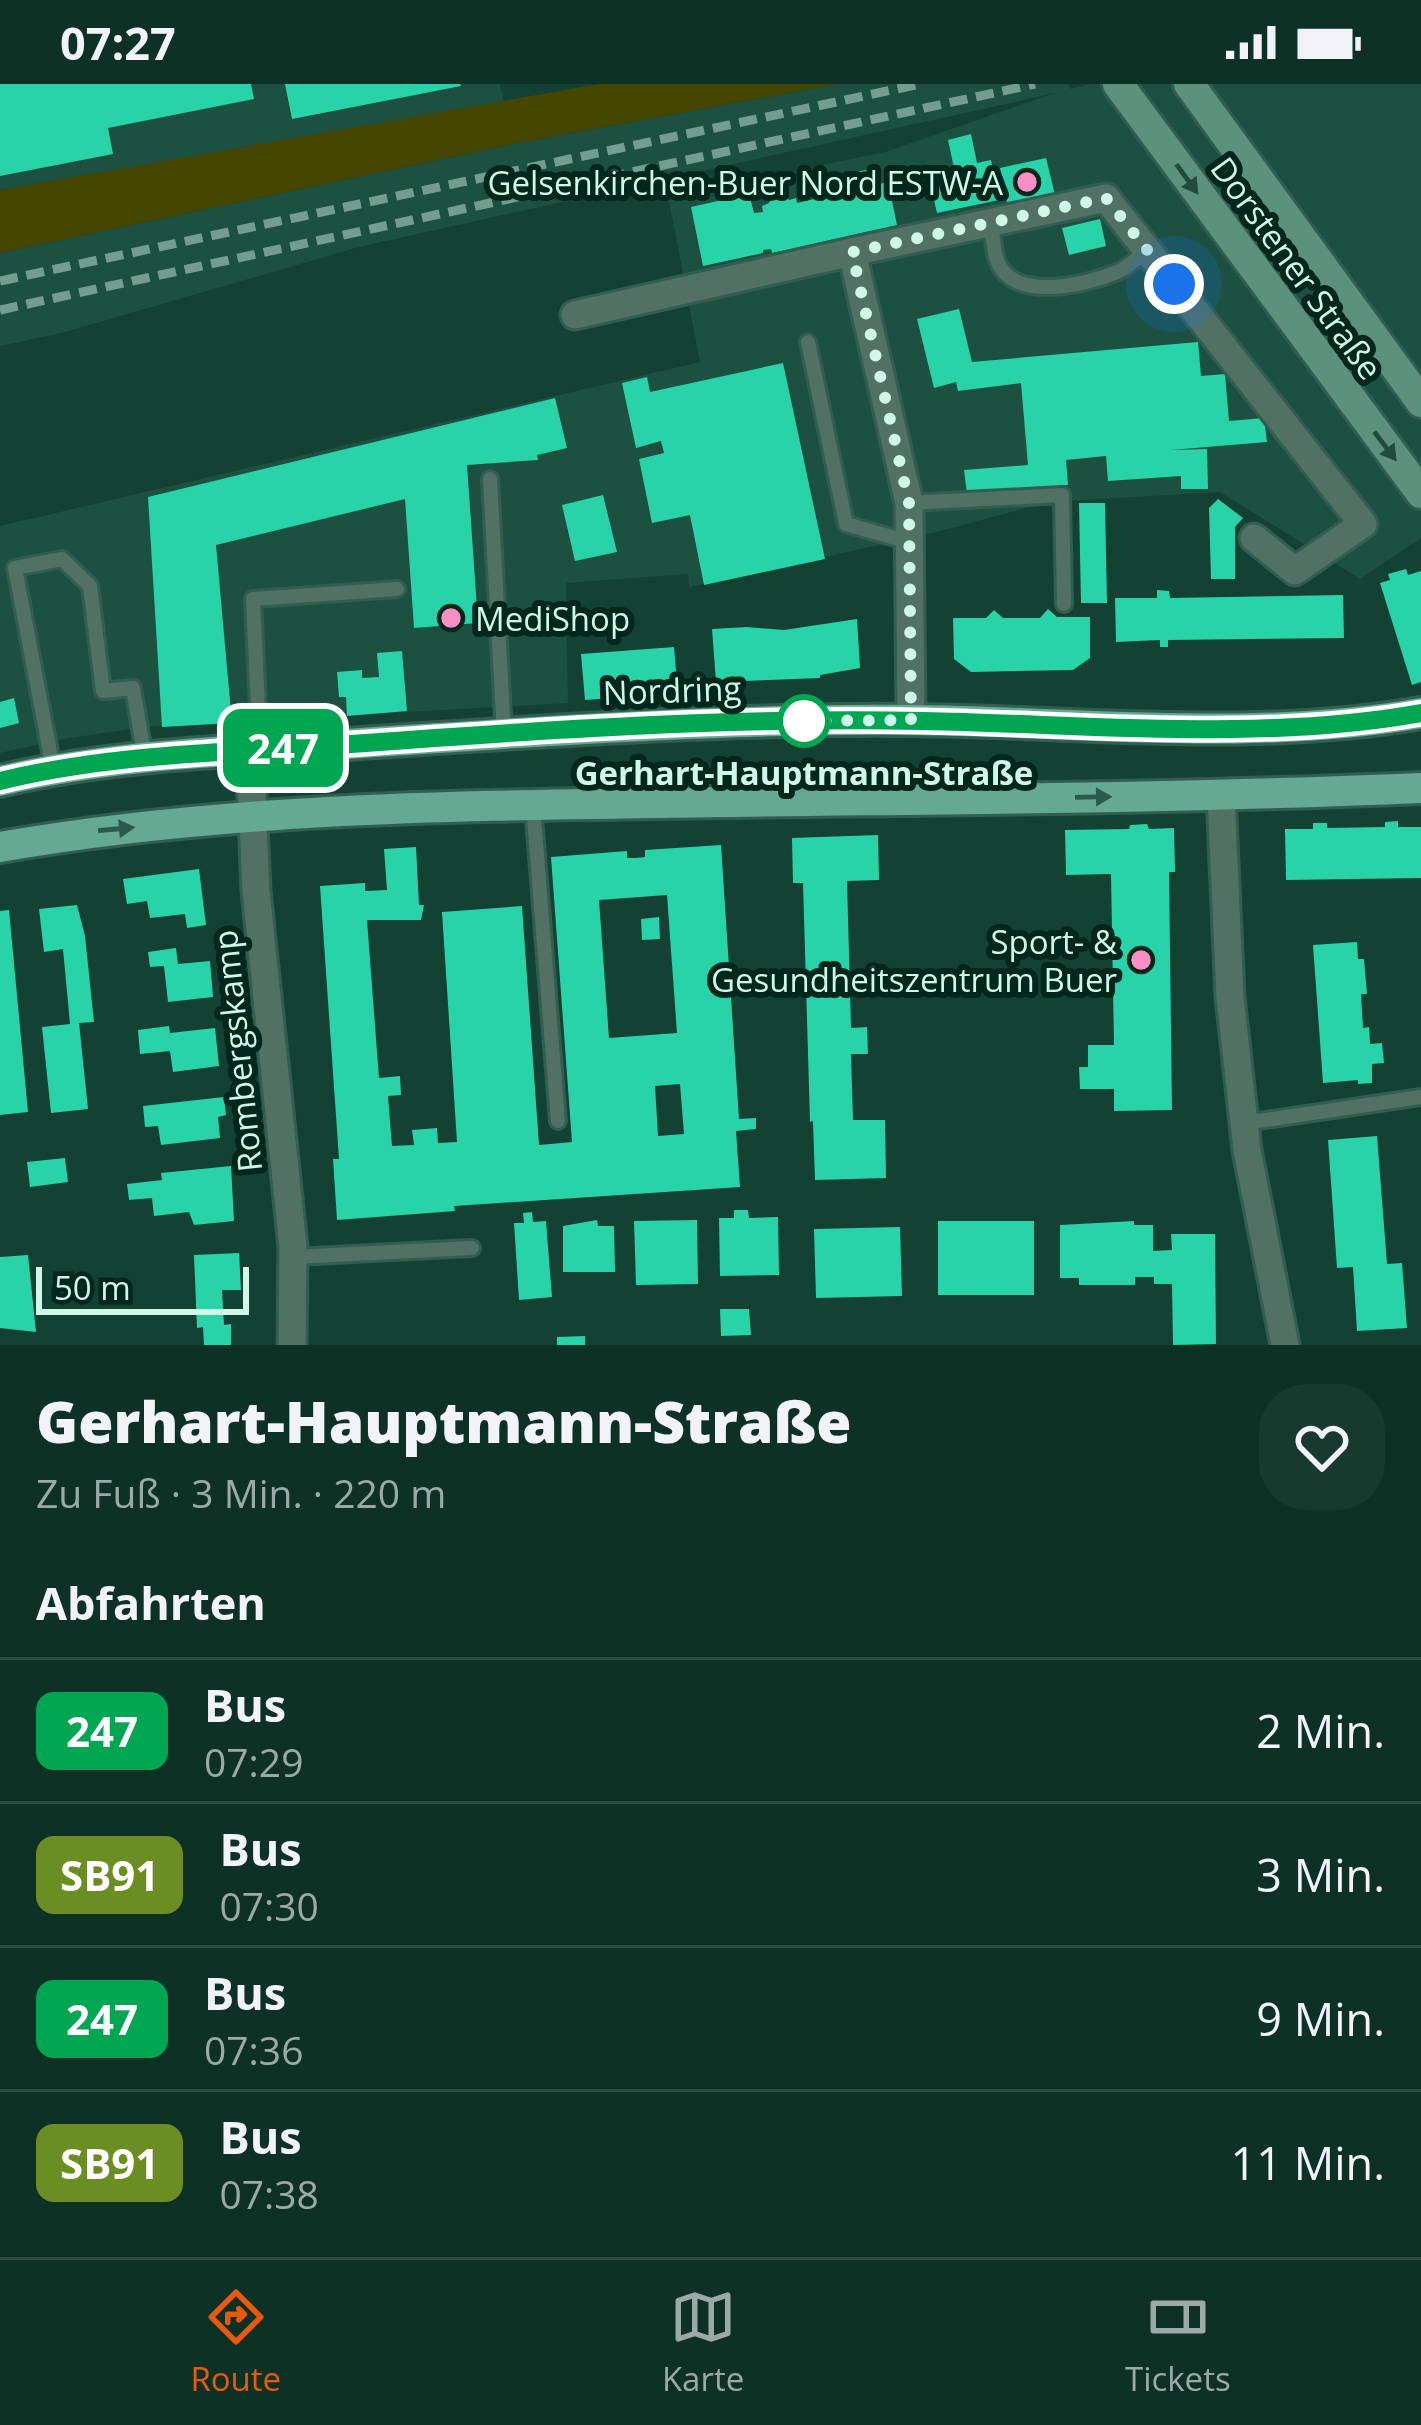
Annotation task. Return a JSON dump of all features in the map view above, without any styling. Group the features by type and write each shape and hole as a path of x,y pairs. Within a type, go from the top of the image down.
{"main road":[{"name":"Dorstener Straße","path":"1118,84 1312,352 1421,493"},
{"name":"Dorstener Straße","path":"1189,84 1421,402"},
{"name":"Nordring","path":"0,782 53,768 250,750 694,724 911,720 1310,729 1421,713"},
{"path":"0,847 86,832 253,817 533,805 1221,796 1421,788"}],"street":[{"path":"574,315 1106,198 1363,524 1295,572 1254,538"},
{"path":"852,252 909,503 911,720"},
{"name":"Rombergskamp","path":"250,750 256,891 293,1257 292,1345"},
{"path":"1221,796 1230,997 1245,1124 1285,1345"}],"lane":[{"path":"991,223 997,263 1010,277 1033,287 1078,284 1122,271 1147,250"},
{"path":"808,342 846,524 909,542"},
{"path":"490,479 504,734"},
{"path":"909,503 1062,495 1064,604"},
{"path":"53,768 7,569 62,560 90,586 103,691 133,688 145,759"},
{"path":"250,750 260,729 253,599 397,590"},
{"path":"533,805 558,1121"},
{"path":"1245,1124 1421,1097"},
{"path":"293,1257 472,1248"}],"shaded area":[{"path":"0,84 500,84 504,103 0,190"},
{"path":"599,84 837,84 513,144 0,253 0,190"},
{"path":"837,84 1068,84 1071,89 1090,84 1421,84 1421,538 1360,579 1220,492 1049,502 689,587 688,574 566,583 568,703 143,727 0,753 0,526 700,362 666,185 698,180 700,190 885,152 1055,93 359,247 62,333 0,346 0,253 513,144"}],"building":[{"path":"0,84 251,84 254,99 108,128 113,154 0,176"},
{"path":"285,84 460,84 461,86 292,119"},
{"path":"971,134 977,163 991,160 999,200 937,213 928,174 954,168 948,140"},
{"name":"Gelsenkirchen-Buer Nord ESTW-A","path":"1046,158 1055,195 1008,207 1000,168"},
{"path":"879,167 881,176 854,182 852,173"},
{"path":"888,182 897,225 703,266 691,207 749,194 754,213 763,212 762,206 773,195 782,193 789,200 796,198 797,203"},
{"path":"1100,219 1106,246 1069,255 1062,228"},
{"path":"959,309 972,362 1198,342 1201,376 1225,374 1229,421 1264,418 1267,442 1171,450 1207,449 1208,489 1181,489 1181,476 1108,481 1106,456 1066,460 1068,485 967,494 964,470 1028,465 1021,383 958,391 956,382 934,388 917,319"},
{"path":"783,363 825,559 704,585 690,515 652,523 639,459 664,453 661,441 636,448 622,383 647,377 650,392"},
{"path":"555,398 567,448 537,455 538,460 467,465 478,623 414,628 405,499 216,545 232,723 162,727 148,497"},
{"path":"603,495 617,552 575,561 562,505"},
{"path":"1218,499 1243,518 1235,527 1235,579 1211,579 1209,508"},
{"path":"1079,503 1105,503 1107,603 1081,603"},
{"path":"1406,569 1408,575 1421,571 1421,682 1412,685 1380,583 1390,580 1388,574"},
{"path":"1157,590 1169,591 1170,598 1343,595 1344,638 1168,640 1168,647 1160,647 1160,640 1116,642 1115,598 1157,598"},
{"path":"1048,609 1057,617 1090,617 1090,658 1073,670 971,672 954,659 953,618 986,618 994,610 1003,618 1040,618"},
{"path":"857,619 860,668 820,678 716,682 712,629 784,630"},
{"path":"674,647 678,693 585,700 581,654"},
{"path":"402,651 407,711 347,716 337,672 362,670 362,678 379,677 377,653"},
{"path":"14,698 19,723 0,728 0,702"},
{"path":"1398,821 1398,827 1421,827 1421,878 1286,880 1285,829 1313,829 1313,823 1327,823 1327,828 1385,827 1385,822"},
{"name":"Sport- & Gesundheitszentrum Buer","path":"1147,824 1149,829 1174,828 1175,872 1169,872 1172,1110 1114,1111 1114,1089 1080,1089 1079,1067 1088,1067 1088,1045 1114,1045 1111,874 1066,875 1065,830 1129,829"},
{"path":"878,835 879,880 847,881 851,1028 867,1027 868,1054 851,1054 853,1120 885,1120 886,1178 815,1180 803,883 793,883 792,838"},
{"path":"721,845 739,1119 756,1118 756,1129 736,1131 740,1187 454,1206 455,1211 337,1220 333,1159 339,1159 320,886 365,883 365,891 387,890 384,849 416,847 419,905 424,905 421,920 367,920 379,1078 400,1076 401,1095 388,1096 392,1146 414,1145 412,1130 437,1128 438,1143 457,1142 442,912 522,906 539,1145 572,1142 551,857 627,851 627,858 636,858 645,857 645,850","holes":["667,895 677,1033 609,1038 599,900","680,1084 684,1134 658,1136 655,1086"]},
{"path":"199,869 206,925 187,928 185,914 150,918 147,901 127,904 123,879"},
{"path":"77,905 94,1022 79,1023 88,1109 51,1113 42,1027 70,1024 63,949 44,952 39,909"},
{"path":"9,910 28,1112 0,1115 0,911"},
{"path":"659,917 660,939 642,940 641,919"},
{"path":"1357,942 1358,959 1364,959 1367,994 1361,994 1363,1028 1369,1027 1370,1044 1382,1043 1384,1063 1372,1064 1372,1083 1323,1083 1313,945"},
{"path":"176,948 178,964 210,961 213,997 168,1002 164,966 150,967 148,952"},
{"path":"169,1026 170,1033 215,1028 219,1066 173,1072 170,1051 140,1054 138,1030"},
{"path":"224,1097 226,1115 218,1117 220,1138 161,1145 158,1126 145,1127 143,1106"},
{"path":"1377,1136 1387,1264 1402,1263 1407,1328 1357,1331 1353,1267 1337,1268 1328,1140"},
{"path":"65,1158 68,1182 30,1187 27,1162"},
{"path":"231,1166 234,1221 194,1225 189,1212 154,1216 152,1198 129,1200 127,1184 162,1180 161,1173"},
{"path":"734,1210 748,1210 749,1218 778,1217 779,1275 720,1276 719,1218 734,1218"},
{"path":"532,1212 533,1222 546,1221 552,1297 519,1300 514,1223 524,1223 523,1213"},
{"path":"597,1220 598,1226 614,1226 615,1272 563,1272 563,1226"},
{"path":"697,1220 698,1284 636,1285 634,1221"},
{"path":"938,1221 1034,1221 1034,1295 938,1295"},
{"path":"1134,1221 1134,1225 1153,1225 1153,1251 1172,1250 1171,1234 1215,1234 1216,1344 1173,1345 1172,1284 1154,1284 1154,1277 1135,1277 1135,1285 1079,1285 1079,1278 1060,1278 1060,1225"},
{"path":"900,1227 902,1296 816,1298 814,1229"},
{"path":"239,1253 241,1290 222,1290 224,1325 231,1324 231,1345 204,1345 203,1327 197,1328 194,1255"},
{"path":"28,1255 36,1332 0,1328 0,1257"},
{"path":"720,1309 749,1309 751,1335 721,1336"},
{"path":"585,1336 585,1345 557,1345 557,1337"}],"railway":[{"path":"0,281 920,84"},
{"path":"0,310 1035,84"}],"bus line":[{"name":"247","path":"0,781 53,768 176,756 694,724 911,720 1310,729 1421,713"}],"place":[{"name":"Gelsenkirchen-Buer Nord ESTW-A","path":"1027,182"},
{"name":"MediShop","path":"451,618"},
{"name":"Gerhart-Hauptmann-Straße","path":"804,721"},
{"name":"Sport- & Gesundheitszentrum Buer","path":"1141,960"}],"route":[{"path":"804,721 911,720 909,503 852,252 1106,198 1174,284"}]}
